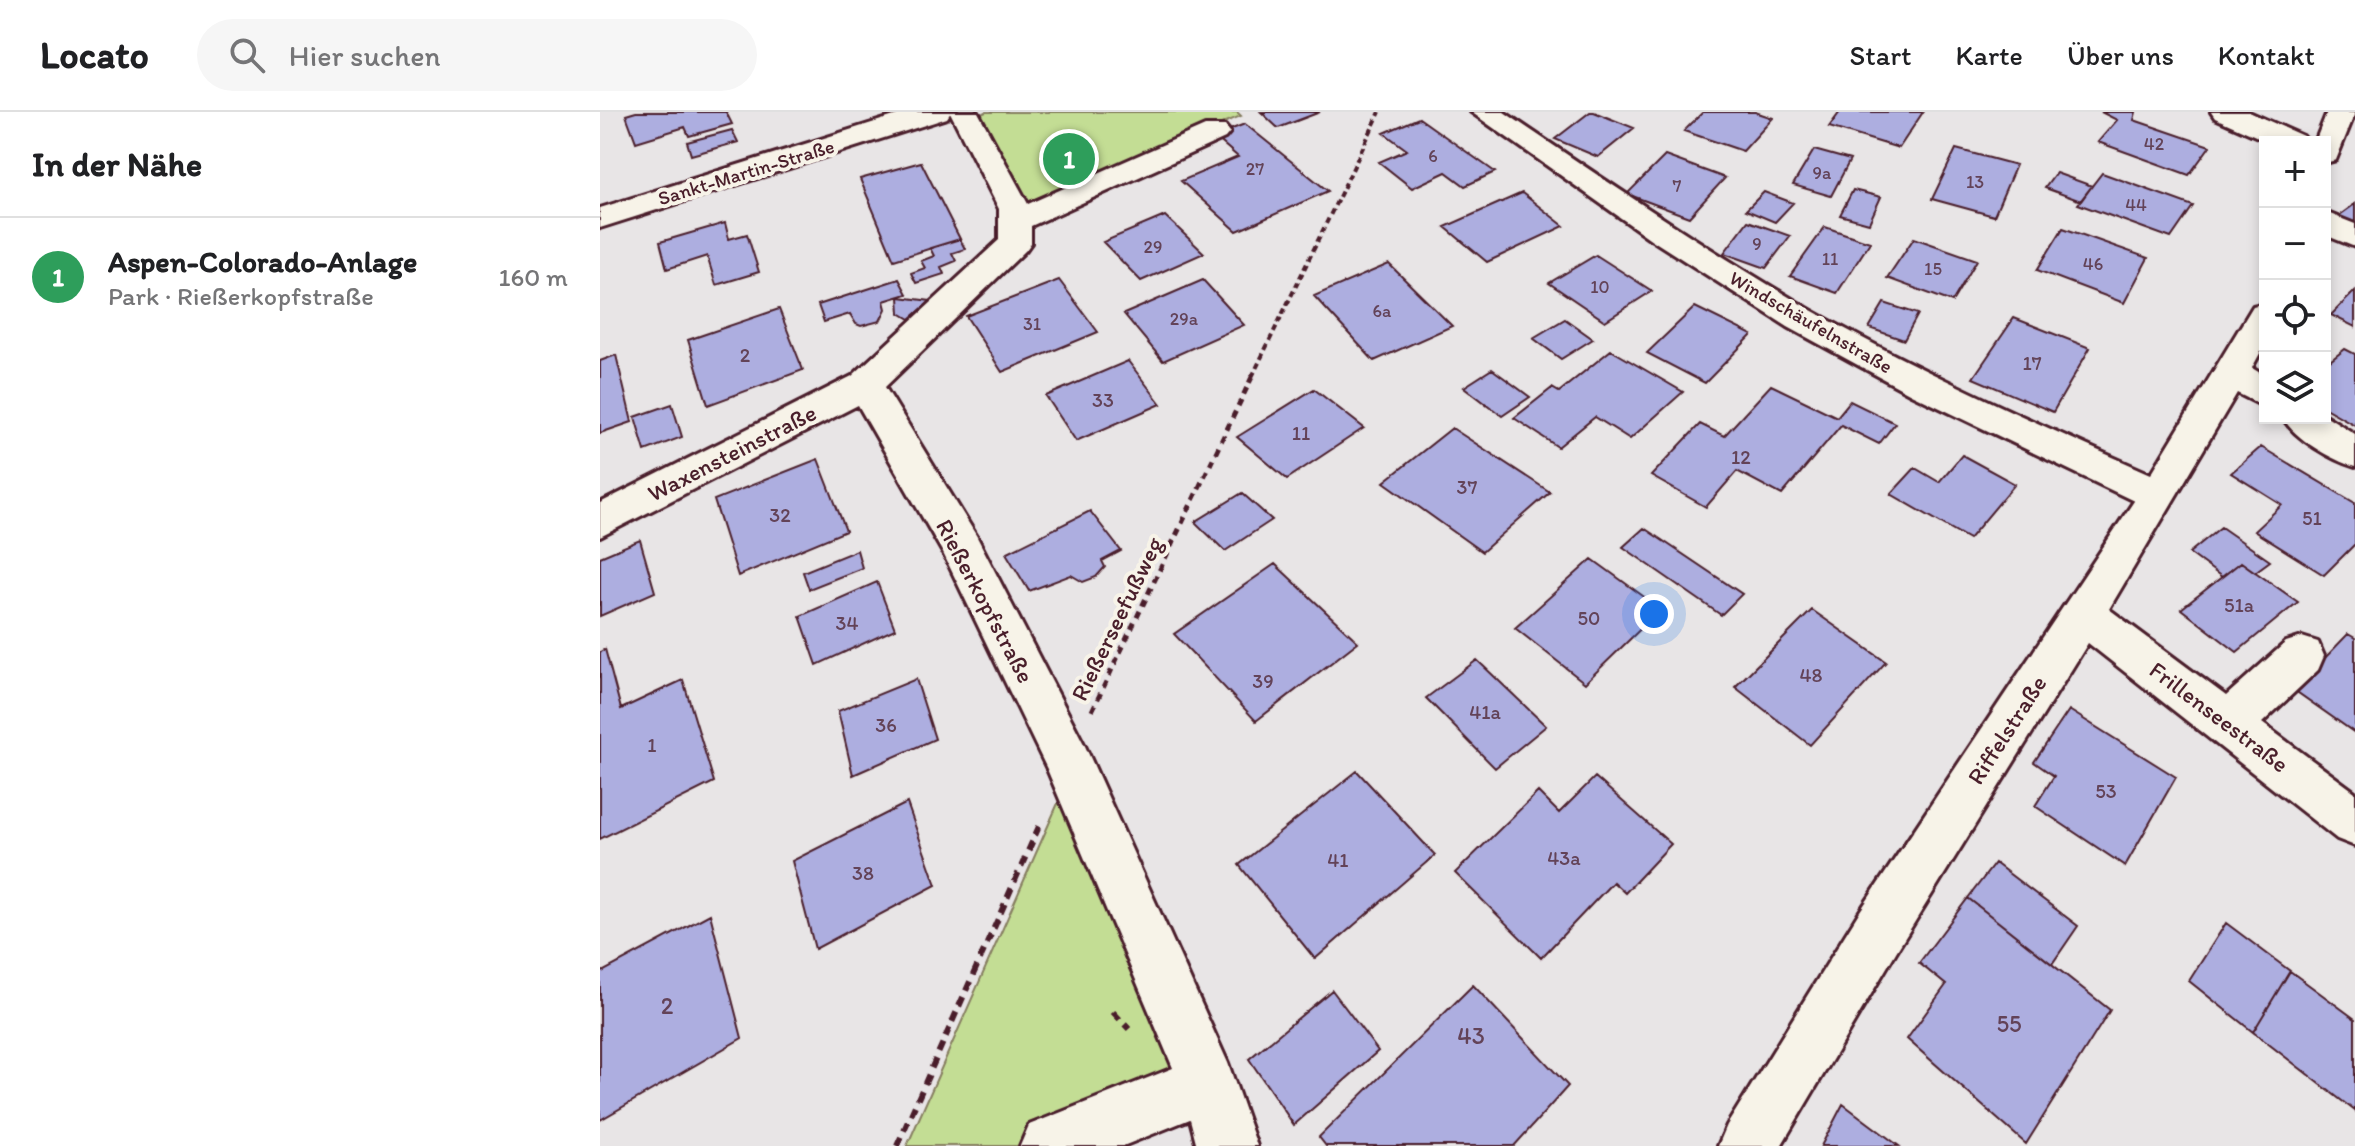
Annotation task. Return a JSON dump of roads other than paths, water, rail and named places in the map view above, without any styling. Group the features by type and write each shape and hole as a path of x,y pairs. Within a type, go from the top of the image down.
{"street":[{"name":"Sankt-Martin-Straße","path":"600,218 937,112"},
{"path":"865,385 1015,243 1017,220 964,112"},
{"name":"Windschäufelnstraße","path":"1485,112 1718,268 1846,345 1952,400 2159,495"},
{"path":"2225,112 2279,136"},
{"path":"2331,138 2341,112"},
{"path":"1017,220 1215,132"},
{"path":"2331,225 2355,237"},
{"name":"Riffelstraße","path":"1748,1146 1877,933 2159,495 2249,384 2259,340"},
{"name":"Waxensteinstraße","path":"600,521 865,385"},
{"name":"Rießerkopfstraße","path":"865,385 961,547 1068,762 1208,1083 1227,1146"},
{"path":"2311,424 2355,453"},
{"name":"Frillenseestraße","path":"2082,613 2355,822"},
{"path":"2228,724 2302,656"},
{"path":"1050,1146 1208,1083"}],"place":[{"name":"Aspen-Colorado-Anlage","path":"1069,159"}]}
